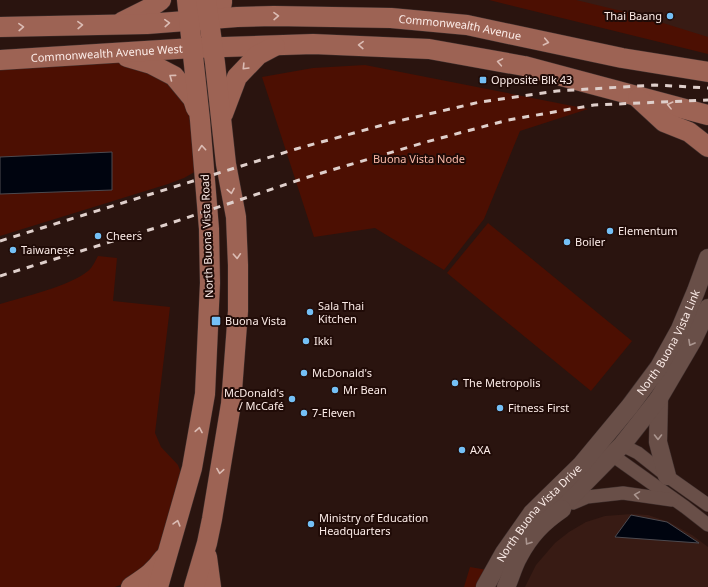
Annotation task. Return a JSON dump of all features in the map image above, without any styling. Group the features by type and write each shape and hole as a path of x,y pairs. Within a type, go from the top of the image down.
{"main road":[{"path":"117,24 148,9 161,0"},
{"name":"North Buona Vista Road","path":"187,0 213,47 226,164 236,217 238,265 238,310 231,404 207,543 194,587"},
{"name":"North Buona Vista Road","path":"158,587 192,468 206,394 210,270 207,204 193,48 199,20 206,0"},
{"path":"0,27 199,20 222,4 222,0"},
{"name":"Commonwealth Avenue","path":"199,20 251,17 320,16 391,18 467,25 622,58 706,73"},
{"path":"213,47 313,44 429,49 524,66 708,114"},
{"path":"221,119 237,77 258,55 277,45"},
{"name":"Commonwealth Avenue West","path":"0,60 213,47"},
{"path":"116,53 151,64 174,76 193,99 200,120"},
{"path":"637,96 664,122 689,132 708,147"},
{"path":"207,543 208,569 211,587"},
{"path":"131,587 156,569 169,551"}],"street":[{"name":"North Buona Vista Link","path":"618,421 659,367 680,329 708,258"},
{"name":"North Buona Vista Link","path":"617,450 660,398 693,340 708,308"},
{"path":"660,398 658,442 667,476"},
{"name":"North Buona Vista Drive","path":"485,587 504,553 532,514 580,465 618,421"},
{"name":"North Buona Vista Drive","path":"602,439 617,450 676,501 708,525"},
{"name":"North Buona Vista Drive","path":"617,450 638,453 708,505"},
{"name":"North Buona Vista Drive","path":"554,515 617,450"},
{"name":"North Buona Vista Drive","path":"506,587 519,555 534,531 554,515 573,503 587,498 623,493 676,501"}],"shaded area":[{"path":"532,0 708,0 708,49"},
{"path":"112,152 112,190 0,194 0,157"},
{"path":"632,514 648,515 669,522 692,535 708,547 708,587 525,587 536,565 555,543 569,532 586,522 605,516"},
{"path":"631,515 667,522 699,543 615,537"}],"green space":[{"path":"489,0 576,0 634,14 708,37 708,54"},
{"path":"51,56 151,64 193,99 205,166 184,178 168,184 0,236 0,60"},
{"name":"Buona Vista Node","path":"365,65 588,109 520,131 484,219 444,270 375,228 314,237 262,77 313,68"},
{"path":"488,223 632,341 591,391 447,273"},
{"path":"98,256 117,258 113,301 170,307 155,433 161,447 178,465 182,476 163,551 126,583 115,587 0,587 0,304 70,282 88,271 93,266"},
{"path":"470,567 505,573 496,587 464,587"}],"railway":[{"path":"0,241 296,149 390,123 480,102 557,91 655,85 708,88"},
{"path":"0,276 165,225 305,178 426,142 508,120 594,105 708,100"}],"place":[{"name":"Thai Baang","path":"670,16"},
{"name":"Opposite Blk 43","path":"483,80"},
{"name":"Elementum","path":"610,231"},
{"name":"Cheers","path":"98,236"},
{"name":"Boiler","path":"567,242"},
{"name":"Taiwanese","path":"13,250"},
{"name":"Sala Thai Kitchen","path":"310,312"},
{"name":"Buona Vista","path":"216,321"},
{"name":"Ikki","path":"306,341"},
{"name":"McDonald's","path":"304,373"},
{"name":"The Metropolis","path":"455,383"},
{"name":"Mr Bean","path":"335,390"},
{"name":"McDonald's / McCafé","path":"292,399"},
{"name":"Fitness First","path":"500,408"},
{"name":"7-Eleven","path":"304,413"},
{"name":"AXA","path":"462,450"},
{"name":"Ministry of Education Headquarters","path":"311,524"}]}
